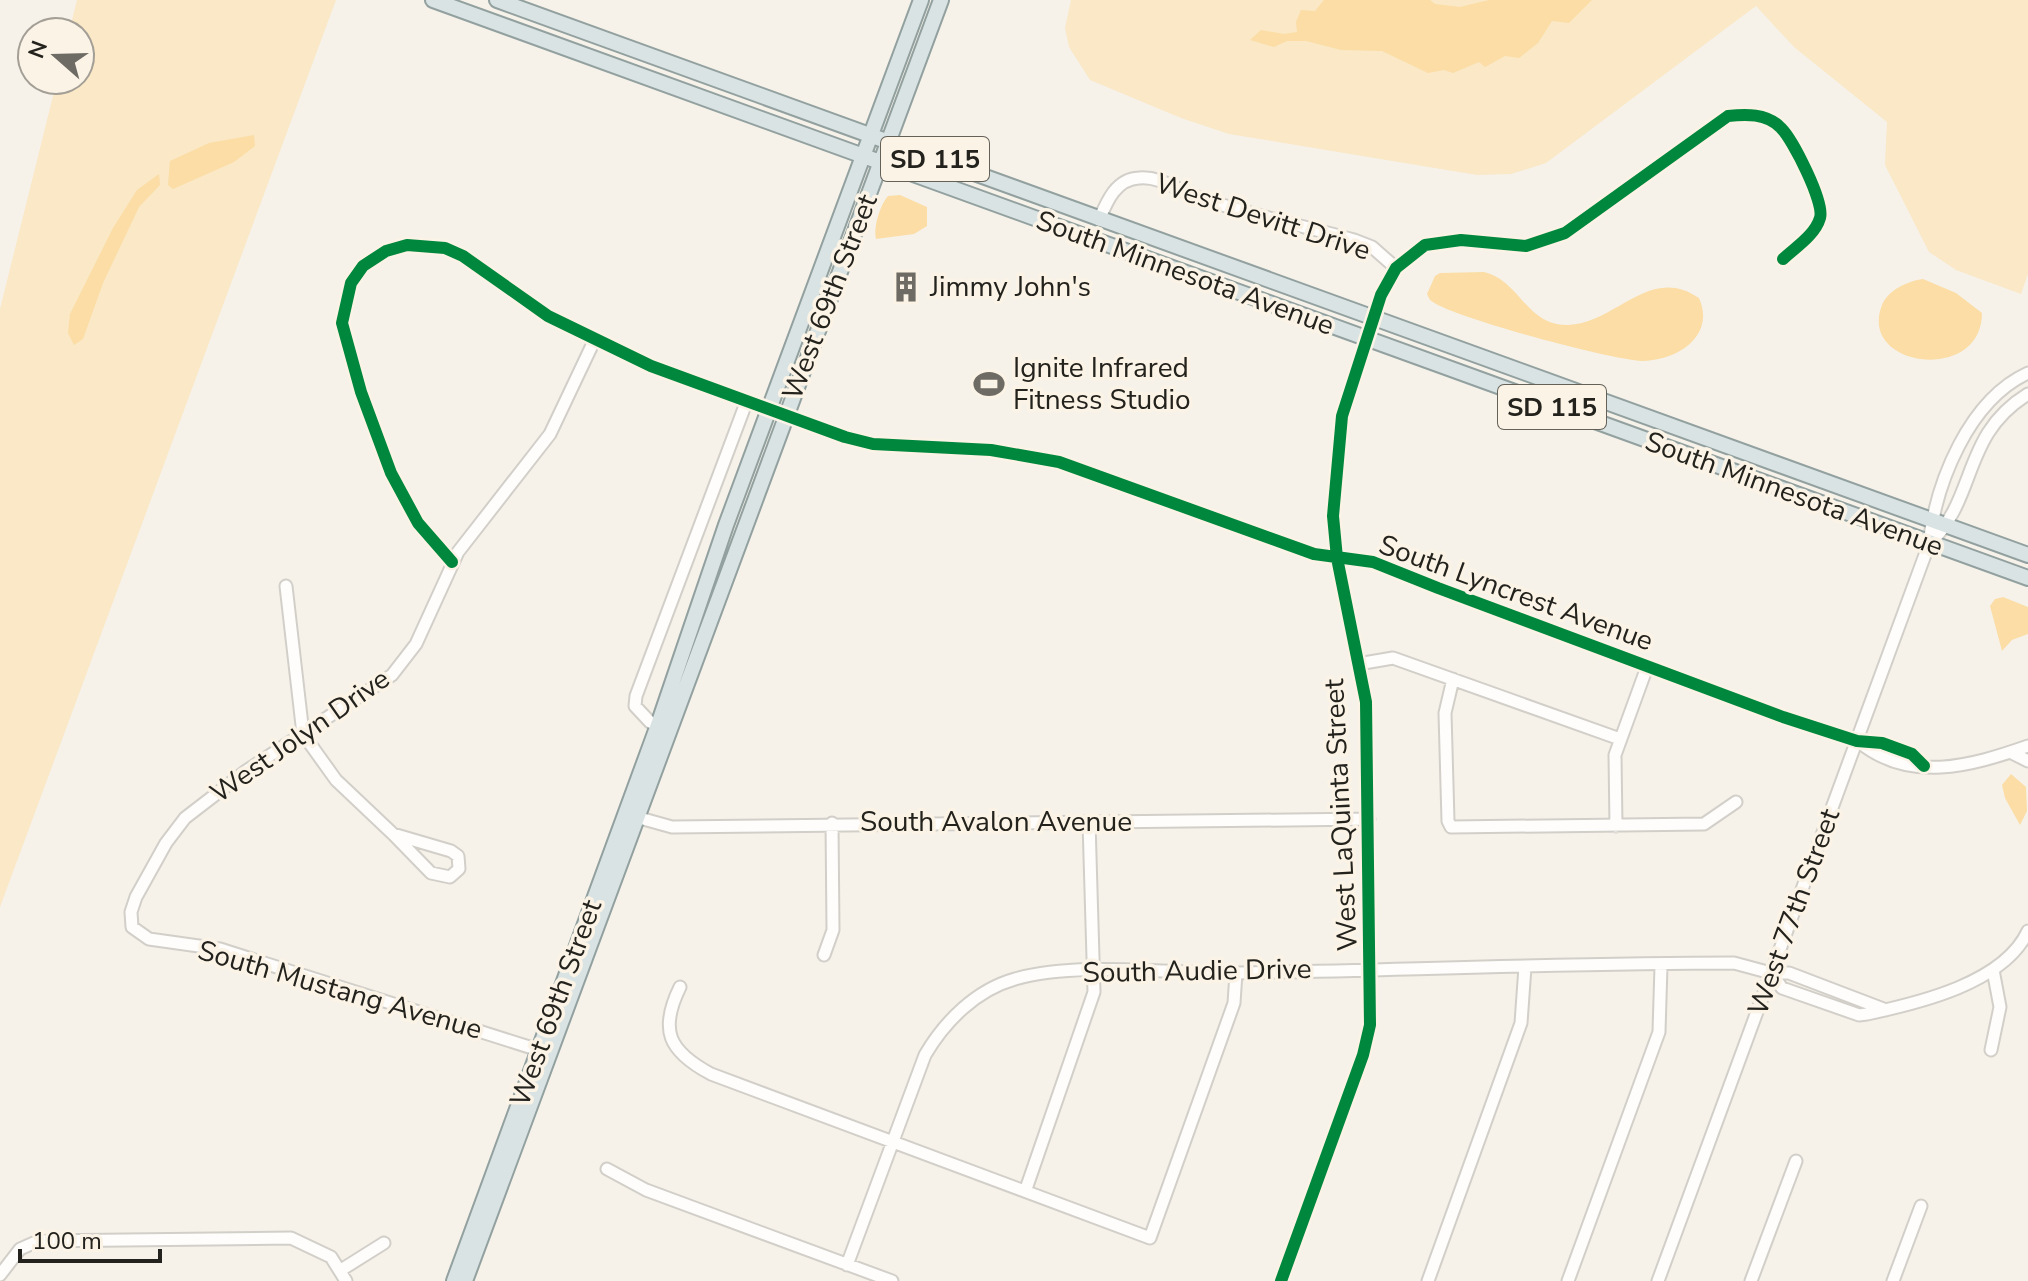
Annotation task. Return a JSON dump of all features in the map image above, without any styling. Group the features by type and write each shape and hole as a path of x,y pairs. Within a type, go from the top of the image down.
{"main road":[{"name":"South Minnesota Avenue","path":"433,0 2028,578"},
{"name":"South Minnesota Avenue","path":"497,0 2028,555"},
{"name":"West 69th Street","path":"663,727 768,411 921,0"},
{"name":"West 69th Street","path":"465,1281 544,1052 663,727 941,0"},
{"name":"West 69th Street","path":"454,1281 544,1052"}],"street":[{"path":"1396,268 1425,245 1461,240 1526,246 1565,233 1728,116 1747,114 1766,118 1781,128 1821,200 1821,216 1813,231 1783,259"},
{"name":"West Devitt Drive","path":"1099,220 1109,196 1121,184 1137,177 1152,178 1193,195 1354,240 1372,247 1396,268"},
{"name":"South Lyncrest Avenue","path":"452,562 418,523 378,441 342,323 351,283 363,266 386,251 424,244 445,248 486,270 525,302 651,366 768,411 873,444 991,450 1059,462 1246,531 1337,558 1373,562 1398,569 1438,588 1647,667 1857,741 1876,756 1907,767 1960,767 2028,746"},
{"name":"West LaQuinta Street","path":"1281,1281 1363,1055 1370,1025 1366,702 1337,558 1335,467 1342,416 1373,319 1396,268"},
{"name":"West Jolyn Drive","path":"132,927 131,912 136,897 166,843 185,818 392,675 406,659 452,562 550,434 595,339"},
{"name":"West 77th Street","path":"1658,1281 1929,544 1932,521 1970,423 2003,388 2028,373"},
{"name":"West 77th Street","path":"1929,544 1947,527 1984,436 2007,409 2028,394"},
{"name":"West 69th Street","path":"663,727 641,715 635,706 636,696 746,403"},
{"path":"286,586 303,734 336,780 431,873 450,877 459,869 458,856 451,851 393,834"},
{"path":"1358,664 1393,658 1620,739"},
{"path":"1616,826 1615,755 1647,667"},
{"path":"1453,679 1445,713 1448,821 1451,827 1704,824 1736,802"},
{"path":"2010,752 2028,761"},
{"name":"South Avalon Avenue","path":"630,816 672,827 1369,819"},
{"path":"1026,1189 1090,1009 1093,971 1089,822"},
{"path":"824,955 833,930 832,823"},
{"name":"South Mustang Avenue","path":"132,927 149,939 220,949 544,1052"},
{"path":"1991,1050 2000,1007 1993,970 2023,941 2028,931"},
{"name":"South Audie Drive","path":"847,1265 925,1055 940,1029 965,1007 1015,979 1093,971 1236,973 1734,963 1771,973 1789,973 1886,1010 1974,981 1993,970"},
{"path":"1568,1281 1659,1032 1661,966"},
{"path":"1428,1281 1521,1023 1525,967"},
{"path":"680,987 667,1026 675,1046 688,1062 711,1074 1026,1189 1150,1238 1234,1003 1236,973"},
{"path":"1751,1281 1796,1161"},
{"path":"607,1169 646,1190 892,1281"},
{"path":"1893,1281 1921,1206"},
{"path":"0,1275 20,1249 38,1241 291,1238 319,1248 343,1276 384,1243"}],"shaded area":[{"path":"77,0 336,0 0,907 0,309 53,96 96,96 96,16 73,16"},
{"path":"1071,0 2028,0 2028,274 2021,294 1956,270 1929,252 1885,165 1887,122 1794,47 1756,6 1546,163 1511,174 1477,175 1229,134 1181,118 1090,80 1069,47 1065,28"},
{"path":"1324,0 1430,0 1435,4 1460,7 1489,0 1592,0 1569,23 1552,21 1538,43 1519,58 1505,56 1485,67 1479,62 1453,73 1444,70 1428,73 1382,51 1341,50 1306,41 1287,41 1274,47 1250,40 1261,30 1284,34 1297,32 1296,22 1301,10 1315,11"},
{"path":"254,135 255,146 234,162 173,189 168,185 170,161 209,143"},
{"path":"159,174 160,185 139,207 103,283 83,339 74,345 68,333 70,314 113,228 137,190"},
{"path":"900,195 927,207 927,226 914,234 876,239 876,223 882,205 888,196"},
{"path":"1484,272 1507,284 1533,311 1554,323 1568,325 1586,322 1648,291 1664,288 1681,289 1699,298 1702,324 1698,335 1680,351 1642,361 1498,327 1443,307 1430,300 1427,294 1435,276 1440,273"},
{"path":"1923,279 1956,293 1982,313 1977,336 1963,351 1944,358 1923,359 1903,354 1887,343 1879,326 1882,305 1889,295 1905,284"},
{"path":"2003,597 2028,607 2028,634 2012,640 2002,651 1990,606 1995,599"},
{"path":"2011,774 2026,787 2027,811 2020,825 2005,798 2002,785"}],"cycle path":[{"path":"1281,1281 1363,1055 1370,1025 1366,702 1337,558 1333,516 1342,416 1381,295 1396,268 1425,245 1461,240 1526,246 1565,233 1728,116 1735,115 1763,117 1781,128 1800,158 1818,199 1818,224 1783,259"},
{"path":"452,562 418,523 391,473 361,392 342,323 351,283 363,266 386,251 407,245 445,248 463,256 548,316 651,366 845,437 873,444 991,450 1059,462 1314,554 1373,562 1783,717 1857,741 1882,743 1912,754 1924,766"}],"place":[{"name":"Jimmy John's","path":"906,287"},
{"name":"Ignite Infrared Fitness Studio","path":"989,384"}]}
